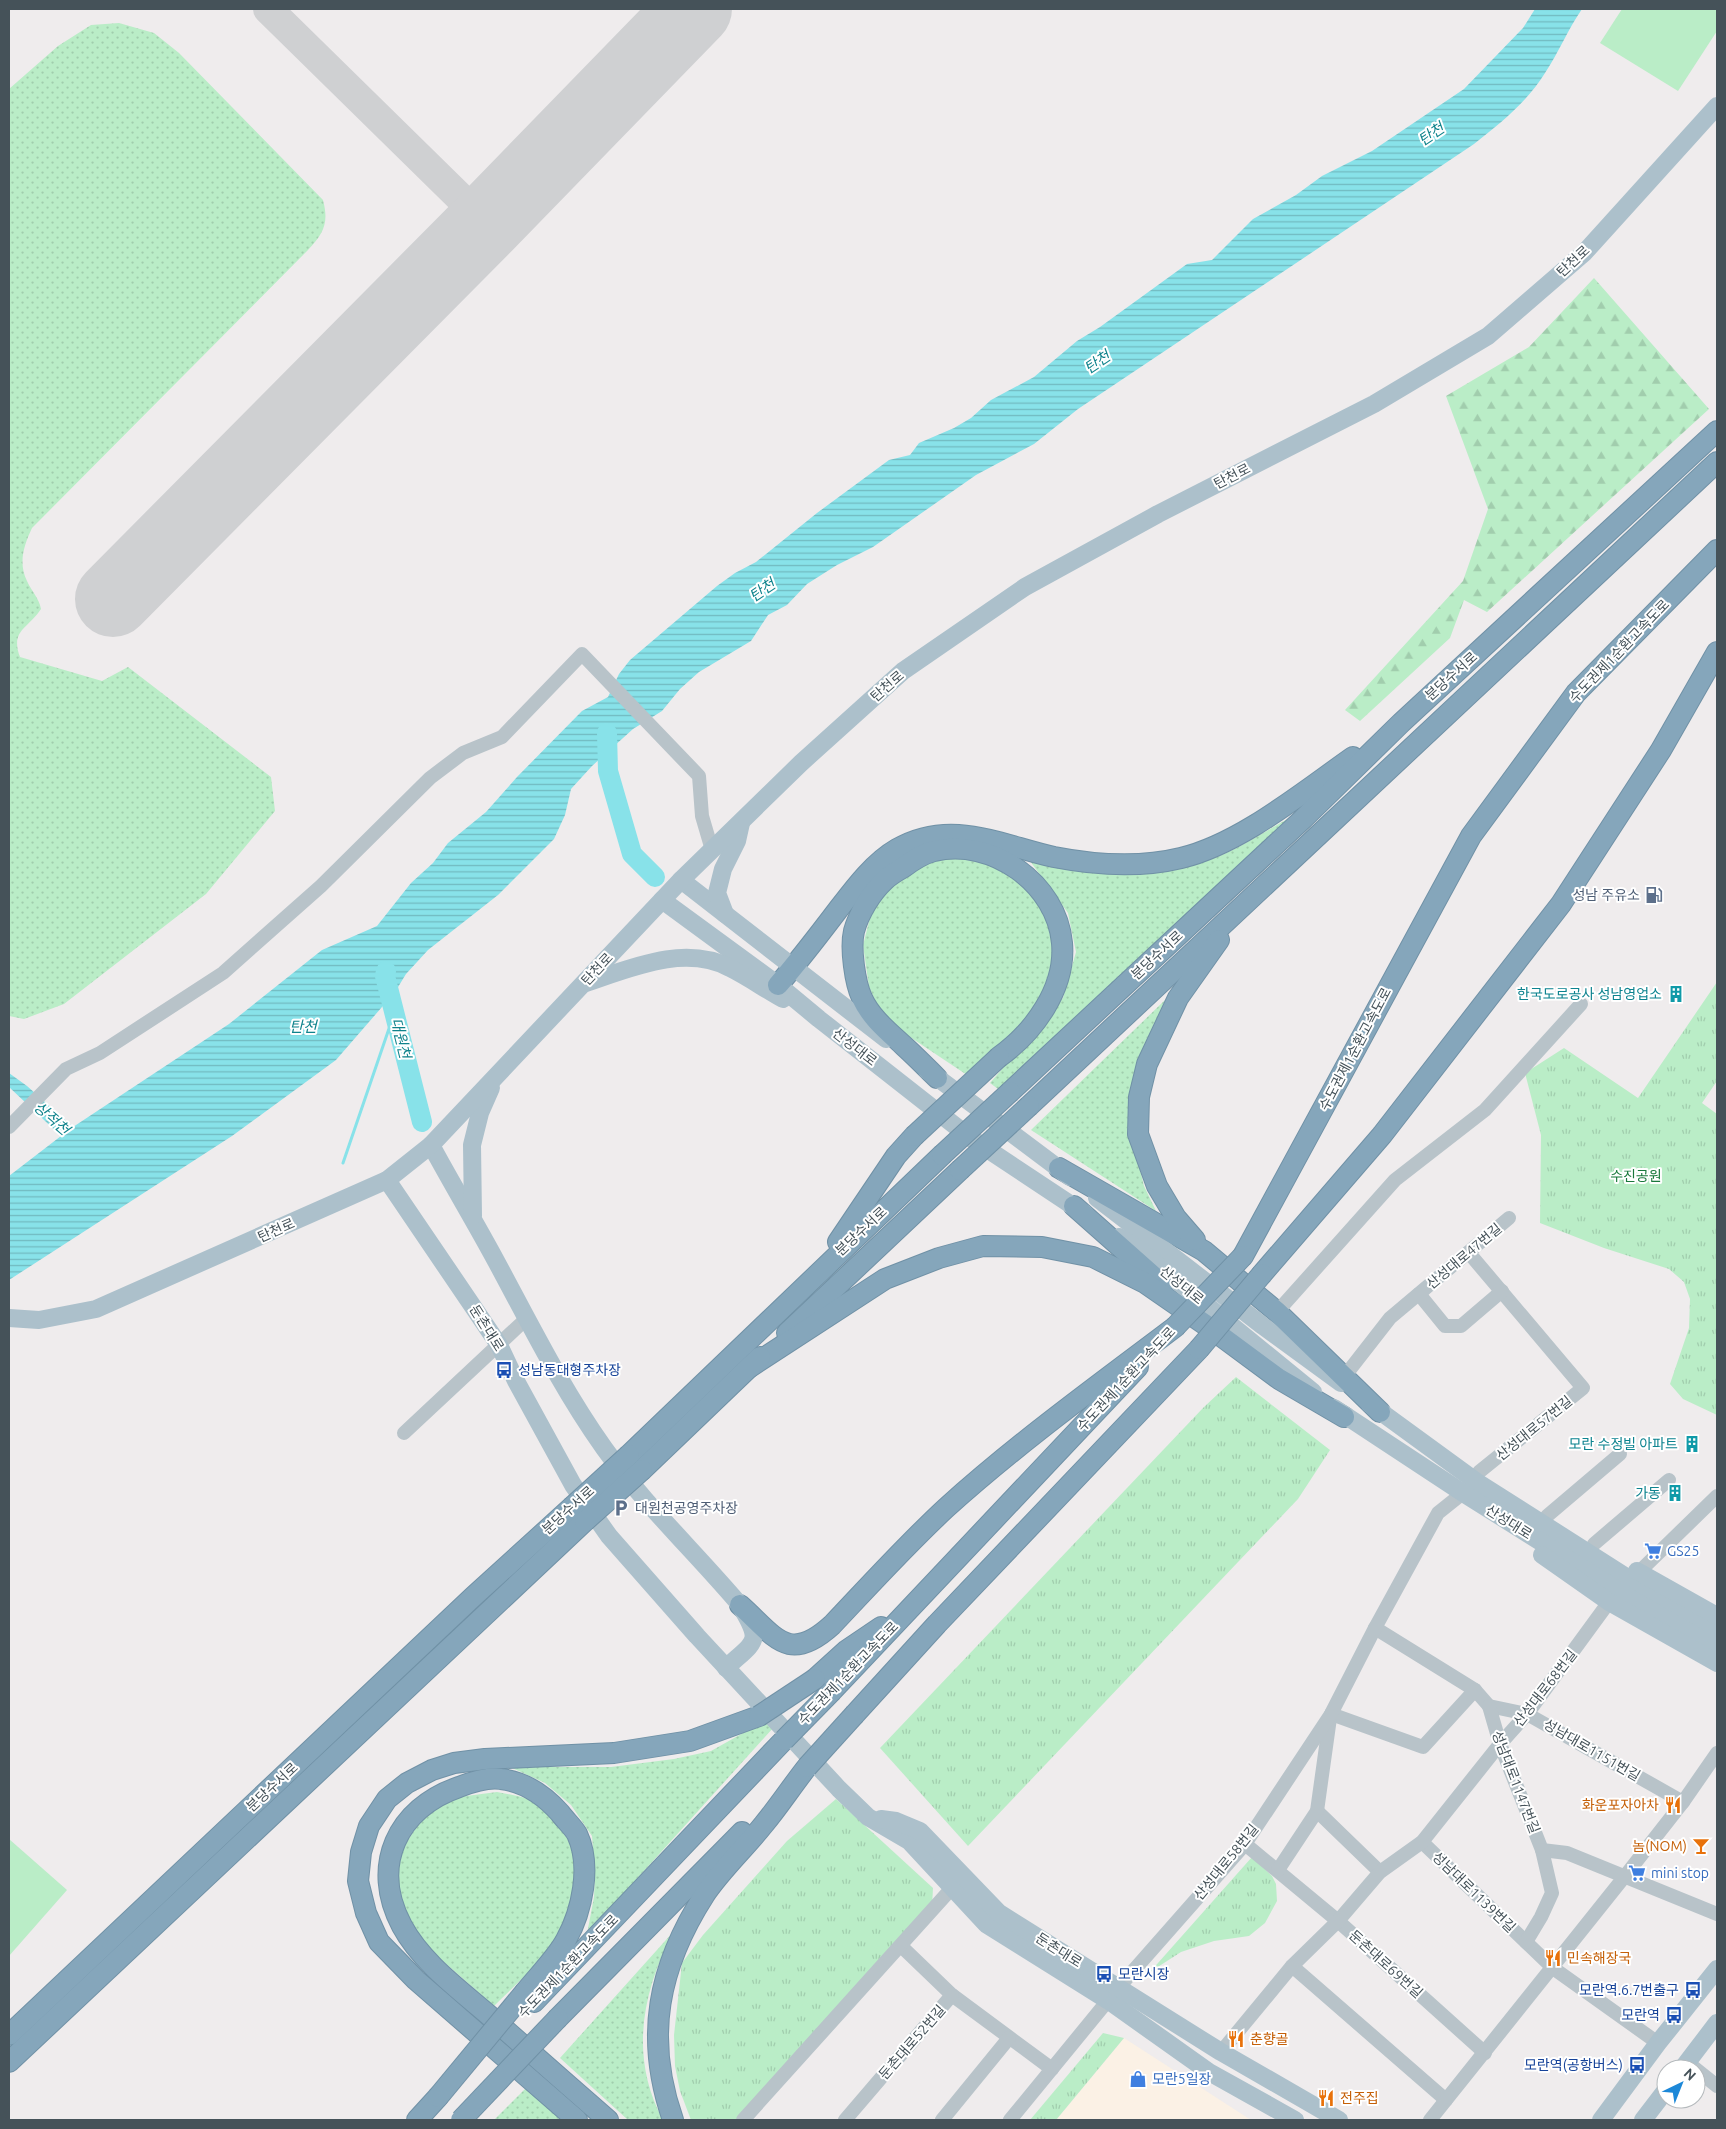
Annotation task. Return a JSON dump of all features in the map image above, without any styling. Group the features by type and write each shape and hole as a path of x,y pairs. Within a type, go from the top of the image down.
{"highway":[{"name":"분당수서로","path":"9,2062 578,1514 629,1455 811,1279 1303,819 1401,722 1717,431"},
{"name":"분당수서로","path":"9,2035 467,1603 578,1514 642,1470 1717,462"},
{"name":"수도권제1순환고속도로","path":"417,2120 530,1997 832,1691 1243,1256 1471,836 1576,693 1717,550"},
{"name":"수도권제1순환고속도로","path":"461,2120 558,2018 807,1767 938,1624 1199,1349 1382,1135 1561,904 1661,750 1717,652"},
{"path":"778,985 872,870 897,849 924,837 955,833 1096,864 1140,864 1182,858 1227,842 1292,800 1401,722"},
{"path":"811,1279 896,1156 914,1136 999,1057 1014,1047 1038,1019 1056,987 1064,958 1061,927 1048,898 1021,872 998,857 963,849 933,851 885,879 866,903 854,932 854,970 862,999 880,1024 937,1078"},
{"path":"1204,1251 1176,1218 1157,1186 1138,1134 1139,1097 1147,1064 1178,998 1248,902"},
{"path":"1059,1168 1204,1251 1278,1312 1380,1412"},
{"path":"1074,1206 1210,1328"},
{"path":"750,1367 885,1280 939,1258 983,1246 1042,1247 1093,1258 1145,1283 1279,1379 1344,1417"},
{"path":"740,1605 779,1641 800,1645 818,1637 832,1625 916,1537 970,1487 1175,1327"},
{"path":"576,2120 416,1980 379,1942 366,1913 358,1881 361,1852 369,1826 387,1799 407,1783 432,1770 454,1762 614,1753 690,1741 759,1716 815,1679 847,1650 916,1603"},
{"path":"673,2120 663,2092 657,2054 657,2021 664,1984 681,1935 706,1893 764,1824 807,1767"},
{"path":"530,1997 566,1941 579,1907 584,1866 582,1850 577,1834 546,1798 526,1786 500,1778 474,1782 445,1792 423,1805 404,1825 392,1849 387,1874 393,1907 415,1947 442,1974 608,2120"}],"main road":[{"name":"탄천로","path":"9,1318 39,1320 96,1309 387,1180 431,1145 681,880 801,763 904,671 1025,587 1158,514 1374,404 1488,336 1584,253 1717,106"},
{"path":"725,915 718,893 723,869 737,841 741,821"},
{"name":"산성대로","path":"681,880 793,968 1059,1168 1263,1326 1477,1482 1639,1587 1717,1648"},
{"name":"산성대로","path":"662,900 778,985 972,1139 1139,1250 1344,1417 1463,1493 1717,1631"},
{"path":"583,984 624,970 676,958 703,957 730,967 819,1019"},
{"path":"473,1219 472,1145 480,1113 496,1077"},
{"path":"431,1145 526,1319 581,1413 605,1449 646,1499 740,1605 754,1629 754,1638 751,1644 726,1668"},
{"name":"둔촌대로","path":"387,1180 499,1345 516,1381 573,1485 609,1536 726,1668 839,1789 868,1817 909,1842 986,1924 1221,2052 1339,2120"},
{"path":"1380,1412 1455,1456 1594,1544 1639,1587 1717,1616"},
{"path":"1463,1493 1556,1566 1609,1602 1717,1664"},
{"name":"둔촌대로","path":"868,1817 896,1821 920,1831 999,1913 1114,1994 1209,2072 1295,2120"},
{"path":"1601,2120 1658,2043 1717,1969"},
{"path":"1690,2059 1717,2023"},
{"path":"1643,2120 1656,2103"}],"street":[{"path":"9,1127 66,1069 100,1053 223,973 321,886 430,778 463,753 502,737 582,654 592,662 700,776 702,816 712,850"},
{"path":"1278,1312 1395,1180 1485,1110 1581,1004"},
{"name":"산성대로47번길","path":"1344,1377 1390,1318 1510,1218"},
{"name":"산성대로57번길","path":"1469,1253 1583,1388 1479,1472"},
{"name":"산성대로47번길","path":"1419,1294 1446,1326 1462,1326 1502,1291"},
{"path":"404,1433 526,1319"},
{"path":"1547,1516 1620,1454"},
{"path":"1594,1544 1669,1480"},
{"name":"산성대로58번길","path":"1010,2120 1114,1994 1244,1844 1331,1714 1375,1628 1438,1513 1463,1493"},
{"path":"1639,1587 1717,1496"},
{"name":"산성대로68번길","path":"1422,1842 1500,1744 1527,1714 1609,1602"},
{"path":"1375,1628 1475,1690 1489,1706"},
{"path":"1278,1870 1317,1811 1331,1714 1423,1747 1475,1690"},
{"name":"성남대로1151번길","path":"1489,1706 1527,1714 1683,1802"},
{"name":"성남대로1147번길","path":"1489,1706 1500,1744 1542,1850 1567,1853 1717,1914"},
{"path":"1430,2120 1626,1876 1716,1758"},
{"path":"1317,1811 1380,1872"},
{"name":"둔촌대로69번길","path":"1221,2052 1292,1966 1338,1921 1380,1872 1422,1842"},
{"name":"성남대로1139번길","path":"1422,1842 1553,1968 1658,2043"},
{"path":"1244,1844 1338,1921"},
{"name":"성남대로1139번길","path":"1526,1942 1541,1917 1552,1893 1542,1850"},
{"path":"743,2120 952,1888"},
{"name":"둔촌대로69번길","path":"1338,1921 1484,2053"},
{"name":"둔촌대로52번길","path":"845,2120 952,1995 901,1946"},
{"path":"1292,1966 1446,2100"},
{"path":"952,1995 1052,2068"},
{"path":"942,2120 1010,2038"},
{"path":"1706,2079 1717,2086"}],"shaded area":[{"name":"모란5일장","path":"1124,2038 1251,2120 1056,2120"}],"green space":[{"path":"1622,9 1717,9 1717,31 1678,91 1600,43"},
{"path":"119,23 154,33 179,53 323,200 325,221 321,233 308,250 32,528 23,554 23,568 27,581 41,609 22,630 17,641 17,648 20,657 102,681 128,667 271,777 275,811 206,894 64,1004 24,1019 9,1016 9,89 58,46 91,25"},
{"path":"1594,278 1709,409 1487,612 1464,600 1450,638 1360,721 1345,710 1463,581 1488,509 1446,396 1529,347"},
{"path":"1293,816 998,1089 990,1083 1063,998 1076,952 1068,913 1030,861 1079,870 1103,872 1150,872 1174,869 1222,855"},
{"path":"958,858 991,864 1016,876 1040,902 1052,928 1054,962 1043,997 1007,1041 967,1075 883,1019 869,987 863,945 871,914 891,884 930,860"},
{"name":"수진공원","path":"1717,982 1717,1081 1702,1103 1717,1114 1717,1415 1683,1399 1670,1384 1689,1328 1690,1299 1684,1282 1669,1269 1604,1248 1540,1223 1541,1135 1525,1073 1564,1048 1638,1098"},
{"path":"1165,1000 1155,1028 1132,1137 1144,1186 1156,1211 1031,1130"},
{"path":"1236,1377 1330,1450 1298,1499 968,1846 880,1748 1203,1408"},
{"path":"783,1717 587,1934 594,1897 595,1874 592,1836 571,1805 545,1783 510,1767 611,1767 674,1759 711,1751 752,1728"},
{"path":"497,1792 529,1800 545,1812 568,1839 574,1854 577,1870 573,1903 567,1920 552,1946 537,1964 494,2006 419,1940 398,1893 397,1868 404,1847 418,1824 432,1809 451,1798"},
{"path":"836,1799 933,1888 932,1906 744,2120 691,2120 680,2091 675,2066 674,2035 682,1963 703,1935 787,1841"},
{"path":"9,1839 67,1890 9,1956"},
{"path":"1252,1857 1272,1876 1276,1884 1277,1901 1265,1923 1249,1936 1214,1941 1181,1952 1150,1972"},
{"path":"674,1931 654,1977 647,2001 644,2024 643,2048 646,2072 652,2096 663,2120 628,2120 560,2058"},
{"path":"1103,2033 1124,2038 1056,2120 1030,2120"},
{"path":"528,2086 565,2120 494,2120"}],"water":[{"name":"탄천","path":"1535,9 1582,9 1538,84 1513,112 1494,128 1474,144 1078,409 1034,444 976,475 873,547 837,565 807,584 787,605 768,615 751,641 699,672 680,689 662,711 633,729 592,766 571,789 565,815 554,839 498,895 428,950 406,974 395,992 336,1060 232,1136 9,1280 9,1176 61,1136 9,1087 9,1073 27,1086 73,1127 229,1024 322,950 377,926 411,883 433,863 448,843 486,812 517,777 582,711 608,697 619,674 630,660 717,586 735,573 756,562 817,513 889,460 910,455 919,443 954,428 971,418 991,400 1034,377 1077,341 1100,327 1187,264 1212,260 1253,219 1296,195 1322,176 1372,151 1464,89 1523,28"}],"waterway":[{"path":"607,733 608,771 632,854 655,877"},
{"name":"대원천","path":"386,971 385,976 422,1122"},
{"path":"343,1163 394,1014"}],"taxiway":[{"path":"268,9 486,223"}],"runway":[{"path":"113,599 486,223 694,9"}],"place":[{"name":"성남 주유소","path":"1654,895"},
{"name":"한국도로공사 성남영업소","path":"1676,994"},
{"name":"성남동대형주차장","path":"504,1370"},
{"name":"모란 수정빌 아파트","path":"1692,1444"},
{"name":"가동","path":"1675,1493"},
{"name":"대원천공영주차장","path":"621,1508"},
{"name":"GS25","path":"1653,1551"},
{"name":"화운포자아차","path":"1673,1805"},
{"name":"놈(NOM)","path":"1701,1846"},
{"name":"mini stop","path":"1637,1873"},
{"name":"민속해장국","path":"1553,1958"},
{"name":"모란시장","path":"1104,1974"},
{"name":"모란역.6.7번출구","path":"1693,1990"},
{"name":"모란역","path":"1674,2015"},
{"name":"춘향골","path":"1236,2039"},
{"name":"모란역(공항버스)","path":"1637,2065"},
{"name":"모란5일장","path":"1138,2079"},
{"name":"전주집","path":"1326,2098"}],"water label":[{"name":"상적천","path":"52,1118"}]}
